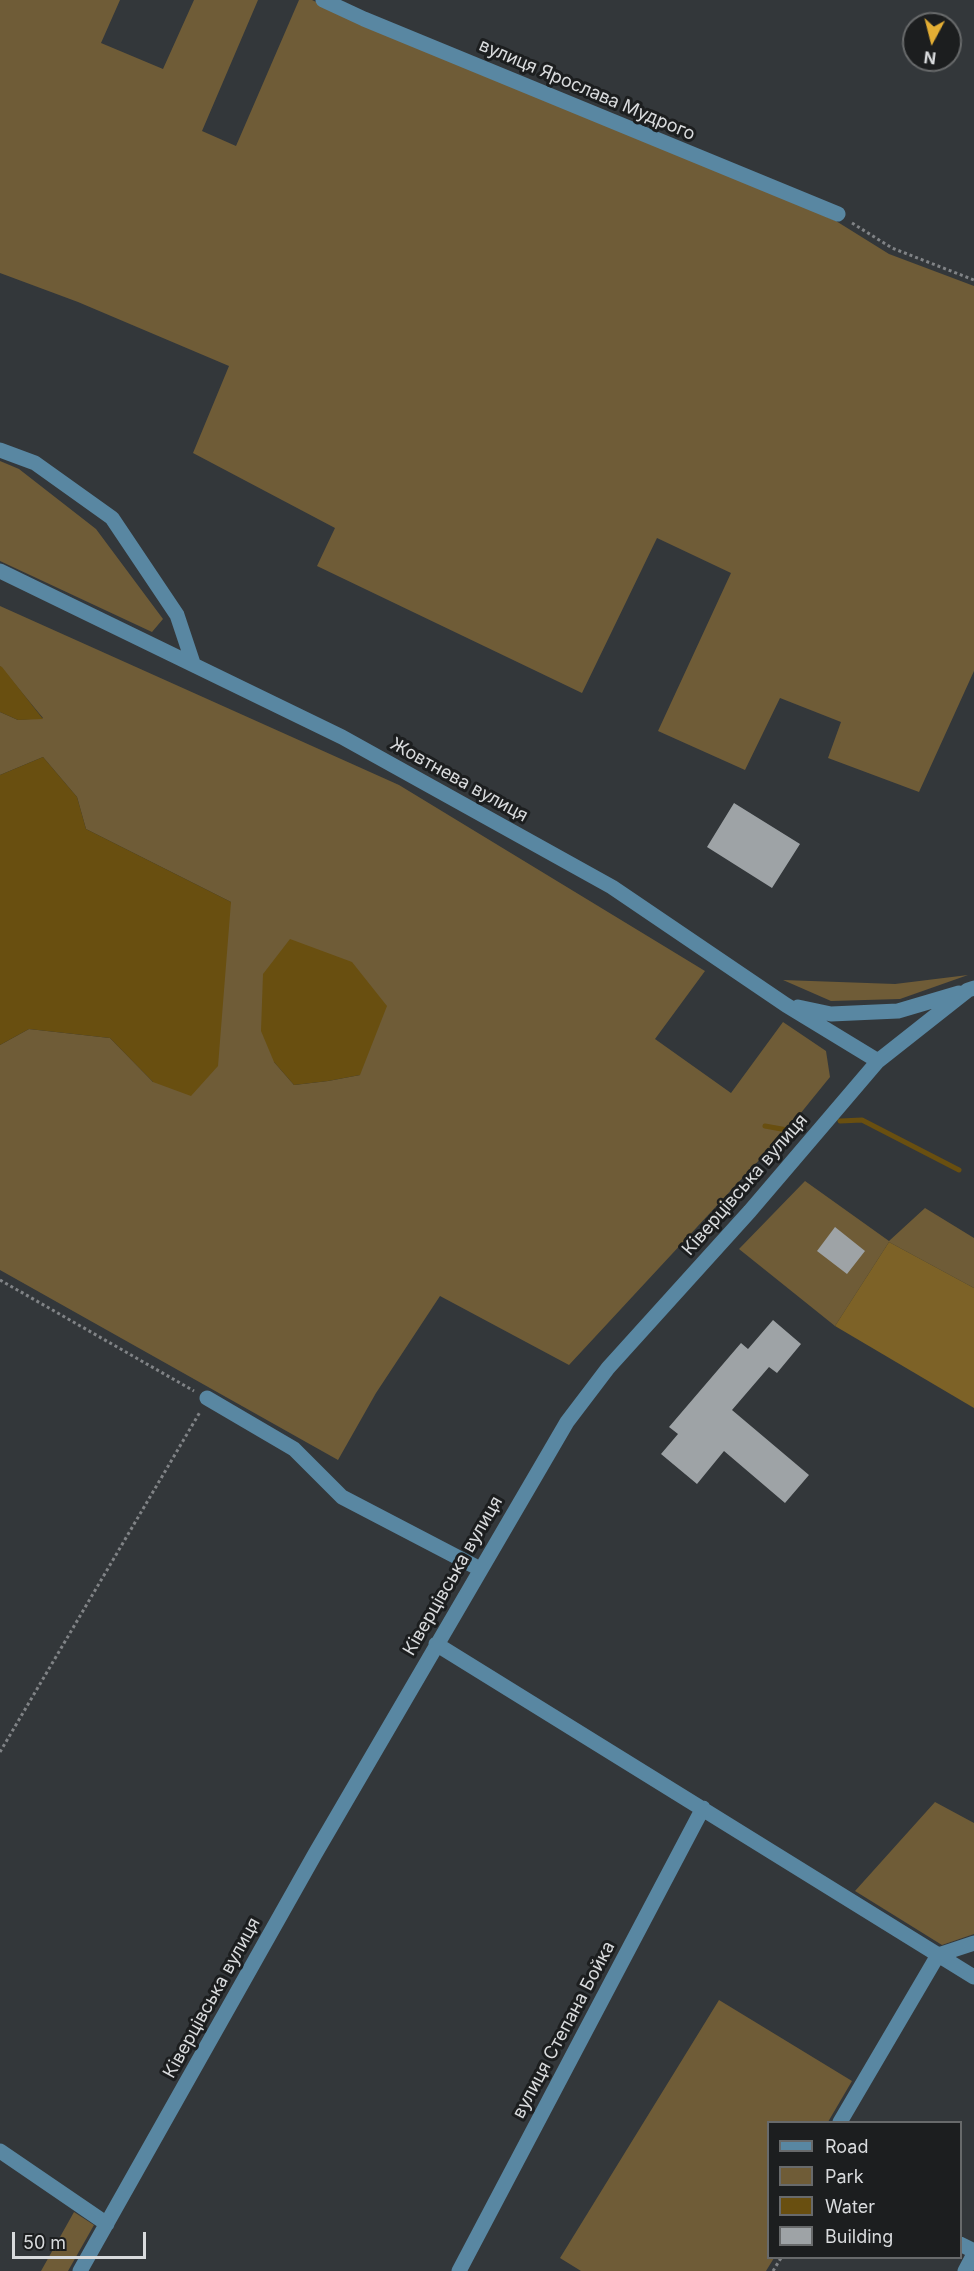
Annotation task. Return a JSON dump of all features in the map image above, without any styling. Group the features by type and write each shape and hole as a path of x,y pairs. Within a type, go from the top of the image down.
{"street":[{"name":"вулиця Ярослава Мудрого","path":"323,0 838,214"},
{"path":"0,450 35,463 112,518 177,615 193,663"},
{"name":"Жовтнева вулиця","path":"0,572 342,736 612,887 786,1005 878,1061"},
{"path":"786,1005 831,1014 898,1011 971,989"},
{"name":"Ківерцівська вулиця","path":"80,2271 436,1644 567,1422 608,1368 750,1211 878,1061 971,989"},
{"path":"207,1398 294,1449 342,1497 480,1569"},
{"path":"436,1644 974,1977"},
{"name":"вулиця Степана Бойка","path":"459,2271 703,1808"},
{"path":"841,2121 938,1955 974,1942"},
{"path":"0,2151 107,2224"},
{"path":"965,2271 974,2253"}],"path":[{"path":"838,214 892,248 974,280"},
{"path":"0,1280 207,1398 0,1752"}],"green space":[{"path":"0,0 120,0 101,43 163,69 194,0 258,0 202,131 236,146 299,0 312,0 362,24 750,183 836,221 889,254 974,286 974,671 919,792 828,758 841,722 780,698 745,770 658,731 731,573 657,538 582,693 317,566 335,528 193,453 229,366 78,302 0,273"},
{"path":"0,461 19,469 96,529 163,619 152,632 0,561"},
{"path":"0,606 399,785 705,971 655,1039 731,1093 783,1022 826,1051 830,1077 787,1130 569,1365 440,1296 376,1393 338,1460 0,1270 0,1045 29,1029 110,1038 153,1082 231,902 86,829 77,797 43,757 0,775 0,712 18,720 43,718 0,666","holes":["274,1062 360,1075 294,1085"]},
{"path":"968,975 900,999 831,1001 783,980 895,984"},
{"path":"805,1181 889,1241 925,1208 974,1238 974,1288 889,1242 835,1326 739,1249"},
{"path":"935,1802 974,1823 974,1934 942,1945 855,1891"},
{"path":"719,2000 852,2081 829,2121 767,2121 767,2259 773,2259 766,2271 581,2271 560,2258"},
{"path":"74,2212 94,2225 68,2271 41,2271"}],"shaded area":[{"path":"889,1242 974,1288 974,1408 835,1326"}],"water":[{"path":"0,666 43,719 18,720 0,712"},
{"path":"43,757 77,797 86,829 231,902 218,1066 191,1096 153,1082 110,1038 29,1029 0,1045 0,775"},
{"path":"290,939 352,962 387,1006 360,1075 294,1085 274,1062 261,1031 263,974"}],"building":[{"path":"734,803 800,844 772,888 707,847"},
{"path":"835,1227 865,1251 847,1274 817,1251"},
{"path":"773,1320 801,1344 777,1373 769,1367 732,1410 809,1475 785,1503 724,1451 697,1484 661,1454 678,1434 669,1427 741,1343 748,1349"}],"waterway":[{"path":"840,1121 862,1120 959,1170"},
{"path":"765,1126 787,1130"}]}
